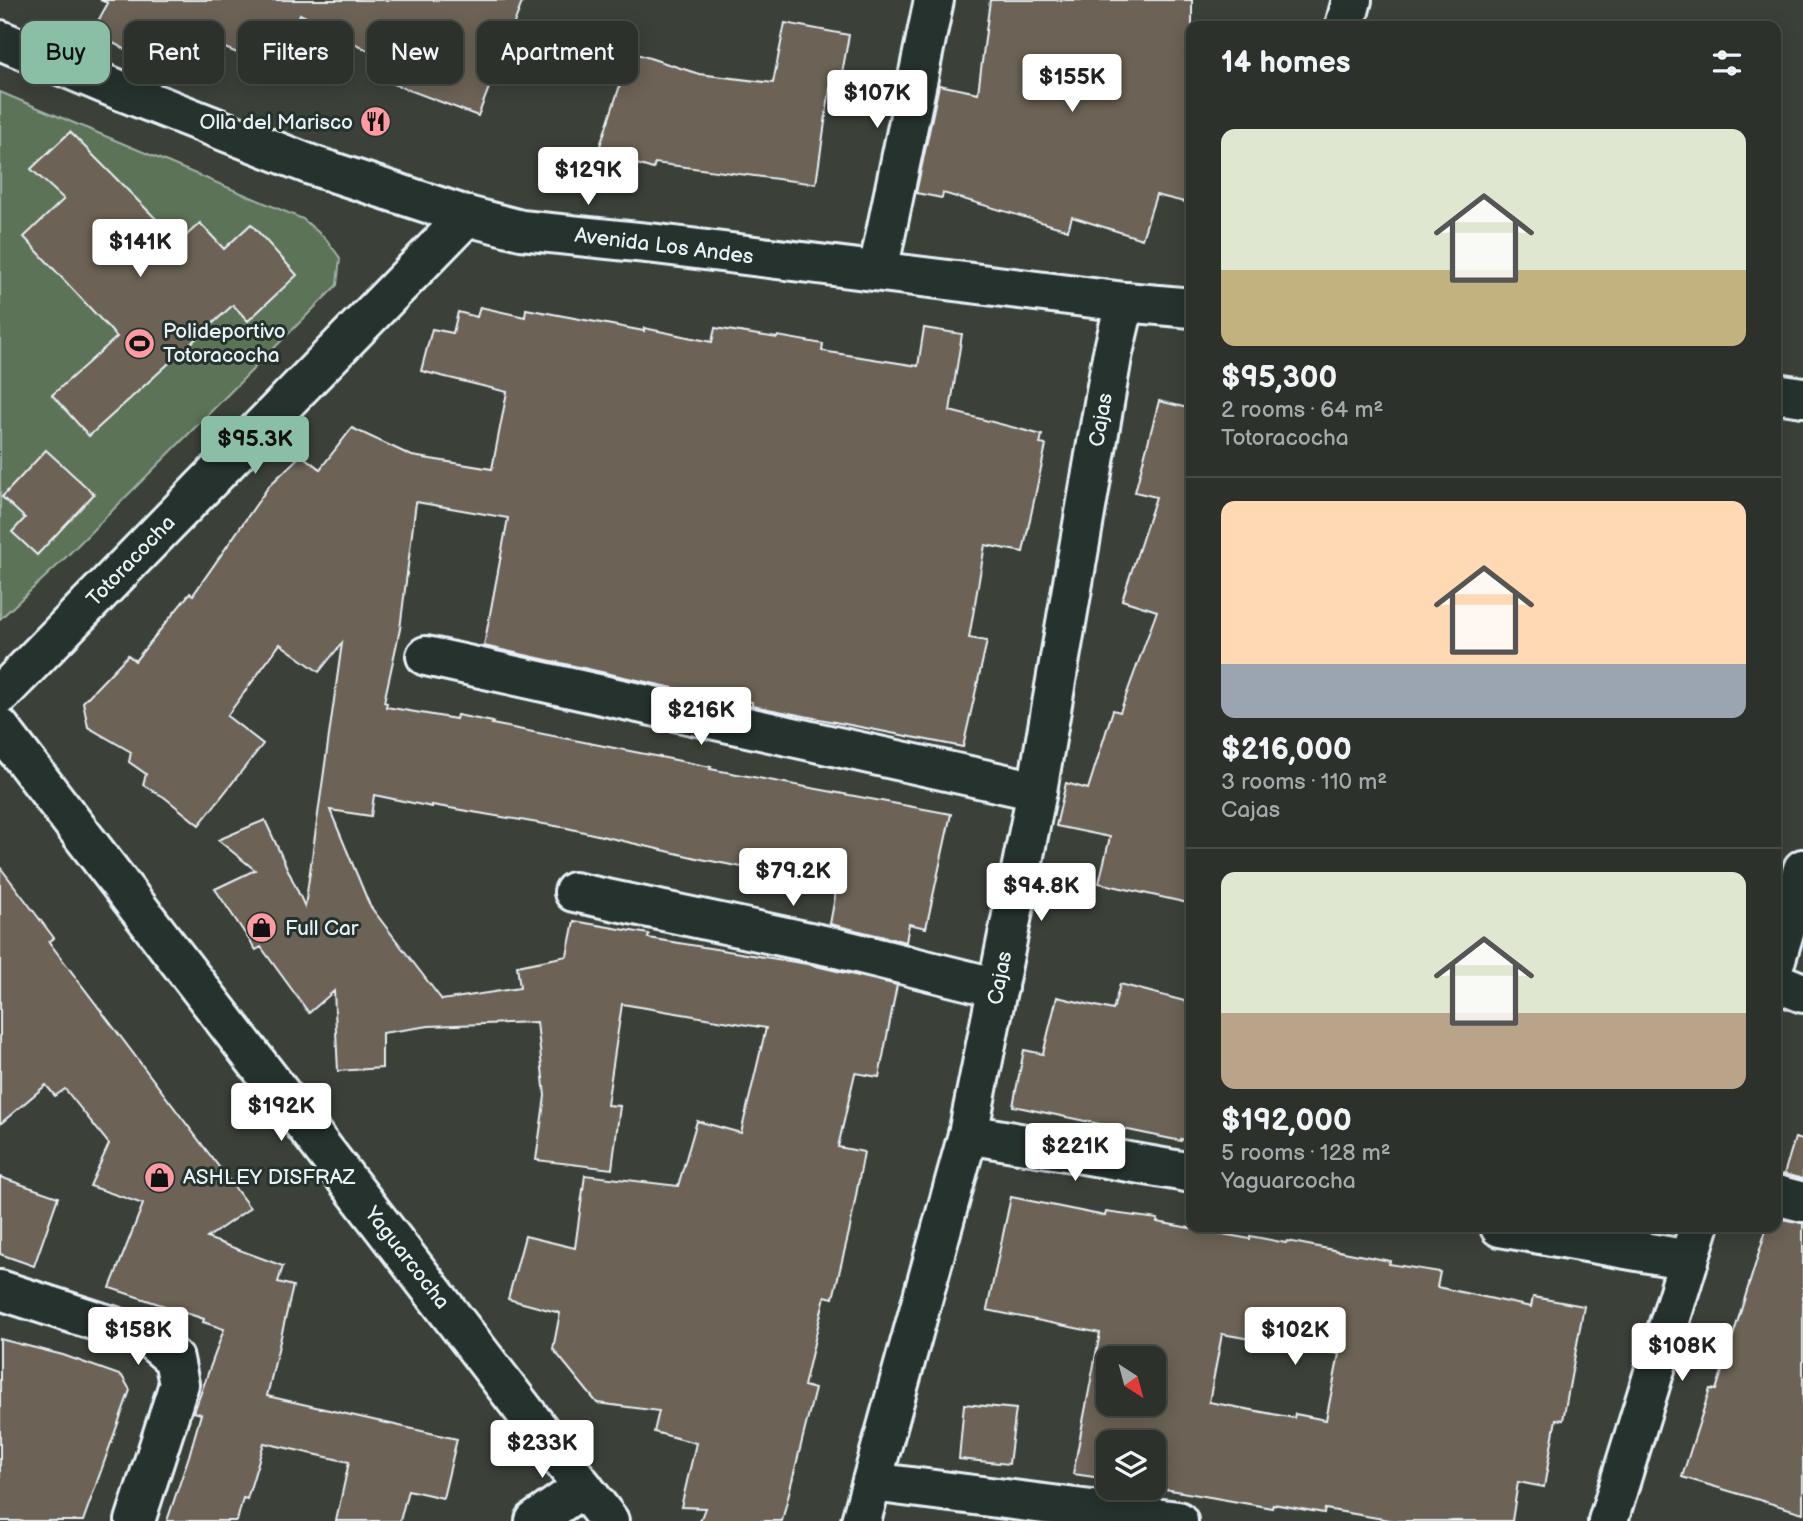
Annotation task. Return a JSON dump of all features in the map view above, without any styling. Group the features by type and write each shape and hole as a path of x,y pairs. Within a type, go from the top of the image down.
{"street":[{"path":"878,271 934,0"},
{"path":"1346,21 1352,0"},
{"name":"Avenida Los Andes","path":"0,40 258,145 345,177 467,216 521,230 1186,307"},
{"name":"Totoracocha","path":"0,695 467,216"},
{"name":"Cajas","path":"861,1521 968,1134 1037,791 1112,357 1125,302"},
{"path":"1781,394 1803,397"},
{"path":"426,656 1037,791"},
{"name":"Yaguarcocha","path":"0,728 609,1521"},
{"path":"1781,942 1803,869"},
{"path":"574,892 833,947 998,988"},
{"path":"1781,984 1803,992"},
{"path":"968,1134 1186,1172"},
{"path":"1781,1196 1803,1202"},
{"path":"1561,1232 1694,1243 1608,1521"},
{"path":"0,1290 149,1338 174,1359 179,1384 135,1521"},
{"path":"872,1482 1178,1521"},
{"path":"535,1521 583,1487"}],"green space":[{"name":"Polideportivo Totoracocha","path":"0,92 303,219 326,239 340,258 337,285 58,565 0,619"}],"building":[{"path":"100,0 523,0 515,21 477,21 477,84 490,84 478,116 393,84 463,84 463,21 367,21 367,50 353,42 353,21 313,21 300,14 297,21 238,21 238,53 224,48 224,21 124,21 124,49 110,41 110,21 98,21 108,3"},
{"path":"990,0 1192,0 1192,21 1186,21 1186,202 1156,195 1142,239 1072,217 1068,230 943,193 942,198 916,193 939,85 978,93"},
{"path":"785,23 849,35 839,90 830,88 816,184 655,163 653,169 598,152 620,84 638,84 638,54 699,74 773,83"},
{"path":"70,132 179,242 200,223 224,249 251,224 297,275 248,321 233,305 89,436 52,395 117,337 24,237 64,199 31,169"},
{"path":"480,307 525,317 526,309 712,342 715,328 777,338 778,336 823,344 822,351 918,366 924,328 962,334 950,411 1042,435 1040,444 1046,445 1023,552 985,545 969,638 987,641 963,747 752,706 752,702 669,687 484,646 508,518 416,502 400,629 384,702 387,703 386,707 456,719 457,715 711,767 710,769 951,814 926,928 909,924 906,942 830,924 837,886 701,859 567,828 374,795 371,816 330,810 370,906 442,1000 520,988 517,966 567,956 574,921 649,934 648,938 807,964 897,985 879,1077 855,1073 838,1147 864,1152 833,1298 825,1296 804,1386 815,1389 782,1521 700,1521 705,1508 681,1507 696,1443 654,1432 659,1411 597,1403 553,1349 560,1313 508,1299 525,1236 575,1248 585,1175 678,1186 697,1121 741,1133 766,1028 622,1004 607,1105 620,1106 612,1169 536,1160 545,1096 537,1022 429,1026 382,1033 382,1068 338,1071 334,991 309,1013 261,947 256,950 215,889 255,870 218,840 265,820 305,907 342,643 319,672 280,644 227,716 263,744 199,825 164,797 143,785 146,774 129,762 131,752 88,727 83,702 128,655 135,661 190,593 193,595 269,486 301,455 320,469 352,428 412,456 492,469 507,392 421,371 432,329 453,333 458,312 477,317"},
{"path":"1159,401 1186,408 1186,903 1099,883 1110,837 1056,826 1066,783 1088,789 1113,710 1120,712 1157,611 1122,600 1156,497 1135,492"},
{"path":"46,450 94,494 37,555 12,532 25,518 2,497"},
{"path":"0,867 54,938 49,942 250,1208 207,1238 283,1266 278,1282 293,1286 267,1396 457,1439 443,1498 408,1490 400,1521 336,1521 349,1462 264,1443 247,1499 243,1498 237,1521 167,1521 201,1414 194,1412 224,1329 203,1322 204,1319 110,1288 143,1204 90,1186 109,1144 65,1089 55,1096 46,1085 0,1124"},
{"path":"1120,984 1186,1001 1186,1140 1013,1106 1024,1050 1043,1054 1057,997 1113,1010"},
{"path":"1795,1138 1803,1140 1803,1179 1784,1174"},
{"path":"0,1177 58,1197 34,1266 0,1254"},
{"path":"1011,1197 1105,1216 1106,1212 1158,1219 1157,1222 1186,1227 1186,1232 1212,1232 1250,1239 1250,1236 1286,1243 1287,1241 1390,1261 1389,1264 1440,1272 1437,1287 1531,1307 1533,1297 1584,1306 1563,1420 1556,1419 1544,1487 1518,1482 1512,1521 1395,1521 1325,1509 1324,1513 1273,1504 1272,1508 1166,1489 1166,1430 1096,1430 1096,1477 1073,1474 1096,1354 1096,1416 1166,1416 1166,1346 1098,1346 1100,1333 987,1310","holes":["1222,1334 1339,1354 1326,1420 1295,1414 1294,1418 1209,1402"]},
{"path":"1781,1219 1803,1223 1803,1513 1682,1477 1710,1389 1716,1390 1765,1232 1781,1232"},
{"path":"0,1339 63,1355 122,1376 130,1390 83,1521 0,1521"},
{"path":"964,1404 1016,1409 1009,1464 959,1459"}],"place":[{"name":"Olla del Marisco","path":"376,122"},
{"name":"Polideportivo Totoracocha","path":"140,343"},
{"name":"Full Car","path":"262,928"},
{"name":"ASHLEY DISFRAZ","path":"160,1177"}]}
